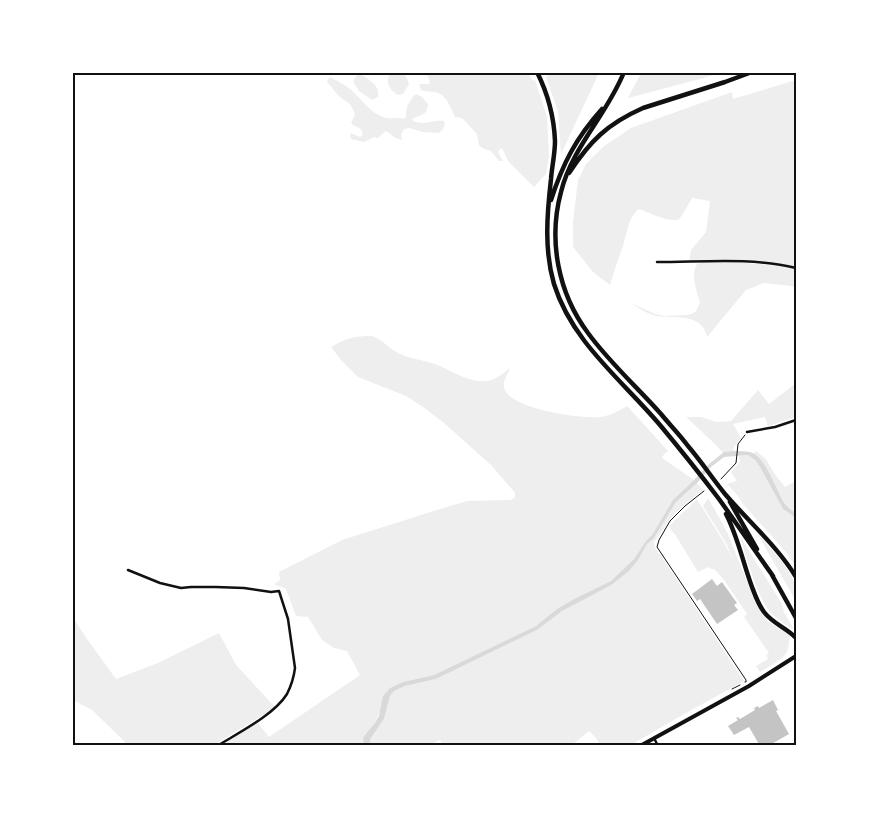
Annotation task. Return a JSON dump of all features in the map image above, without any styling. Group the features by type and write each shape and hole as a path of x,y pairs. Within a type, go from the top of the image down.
{"highway":[{"path":"537,72 549,101 554,126 554,158 548,208 548,252 560,300 576,331 654,419 719,499 773,576"},
{"path":"624,72 620,83 576,153 564,180 556,215 555,236 558,266 567,295 587,332 688,446 725,494 786,561 796,577"},
{"path":"564,180 592,142 623,117 643,108 752,72"},
{"path":"548,208 557,180 573,147 592,120 611,98"},
{"path":"725,494 796,618"},
{"path":"719,499 729,519 749,579 762,609 778,626 796,638"}],"main road":[{"path":"640,746 749,686 796,656"}],"street":[{"path":"657,262 741,261 796,268"},
{"path":"747,432 775,427 796,420"},
{"path":"128,570 160,583 181,588 216,587 279,591 288,619 295,668 290,686 282,700 268,713 217,746"},
{"path":"654,738 658,746"}],"path":[{"path":"721,479 736,463 736,448 747,432"},
{"path":"704,491 670,521 657,547 746,682"}],"shaded area":[{"path":"641,72 721,73 628,98"},
{"path":"399,73 407,78 409,84 403,94 398,95 389,87 389,75"},
{"path":"426,73 528,73 533,81 535,80 547,117 549,156 546,174 534,187 508,161 502,148 498,152 503,161 499,161 491,151 479,145 477,134 462,118 455,117 448,102 442,95 421,90 419,84 430,84"},
{"path":"547,73 599,73 561,154 558,111 546,77"},
{"path":"360,74 376,86 378,97 372,100 359,91 353,82 356,76"},
{"path":"330,77 350,89 376,113 388,118 406,118 408,105 416,94 422,97 428,104 424,113 412,120 420,123 444,121 443,129 439,133 422,132 410,128 404,129 401,135 402,140 386,131 378,138 374,137 364,142 351,139 350,133 360,137 363,134 361,129 351,123 355,115 353,110 350,104 339,96 328,83 327,81"},
{"path":"796,80 796,267 742,261 689,261 691,250 706,232 710,201 692,198 681,217 675,220 665,219 639,209 630,221 610,285 593,272 573,247 573,222 578,180 586,164 603,147 631,128 732,92 733,99"},
{"path":"703,262 750,263 796,269 796,288 764,283 746,290 707,337 704,329 694,320 656,316 631,303 655,314 665,316 692,314 700,303 695,283 695,268 697,264"},
{"path":"372,336 403,355 435,364 471,380 486,381 494,379 510,368 504,384 508,395 531,407 563,414 601,417 615,413 627,406 668,451 662,458 694,480 673,500 652,535 634,559 611,581 557,609 536,626 434,675 403,682 390,688 375,723 363,738 364,745 219,746 257,722 269,737 360,675 347,651 334,648 322,640 308,617 296,616 286,589 274,584 280,580 279,572 342,540 467,501 511,500 515,497 515,493 492,466 444,423 406,396 358,377 331,347 351,338"},
{"path":"796,383 796,417 768,426 765,417 733,424 741,438 733,448 734,451 723,453 686,417 701,417 717,422 731,421 758,390 769,404"},
{"path":"756,451 766,459 785,487 794,482 796,485 796,513 788,507 753,454"},
{"path":"724,452 750,452 762,461 783,500 796,513 796,518 783,509 755,460 748,455 724,457 711,467 676,502 654,538 647,544 629,571 611,585 562,611 537,630 436,679 405,686 394,691 390,696 384,719 371,738 369,745 364,745 363,738 379,716 383,696 390,688 403,682 434,675 536,626 557,609 611,581 634,559 652,535 673,500 709,464"},
{"path":"748,455 760,467 783,509 796,518 796,567 786,552 727,484 737,481 731,472 740,462 739,456"},
{"path":"697,483 703,490 681,507 670,519 654,542 655,548 744,681 631,745 600,745 589,731 572,745 443,746 440,740 429,745 369,746 371,738 384,719 390,696 394,691 405,686 436,679 537,630 562,611 629,571 647,544 654,538 676,502"},
{"path":"708,498 728,534 755,602 767,621 790,635 788,650 785,655 760,672 756,666 768,659 766,655 769,653 744,617 747,614 724,580 714,569 708,567 698,572 669,527 697,499 734,562 726,543 703,506"},
{"path":"757,533 780,559 791,575 796,589 796,601"},
{"path":"740,536 782,604 792,629 775,617 765,605 752,576"},
{"path":"72,616 116,679 158,663 219,633 236,665 274,706 268,712 214,745 123,745 125,742 92,710 73,700"}],"building":[{"path":"712,579 717,586 722,582 737,603 734,605 738,610 717,624 700,599 697,601 692,594"},
{"path":"773,700 778,710 776,711 789,734 768,746 760,746 749,727 734,735 728,726 738,720 736,718 740,719 755,710 754,708 758,706 759,708"}],"waterway":[{"path":"72,741 79,746"}]}
